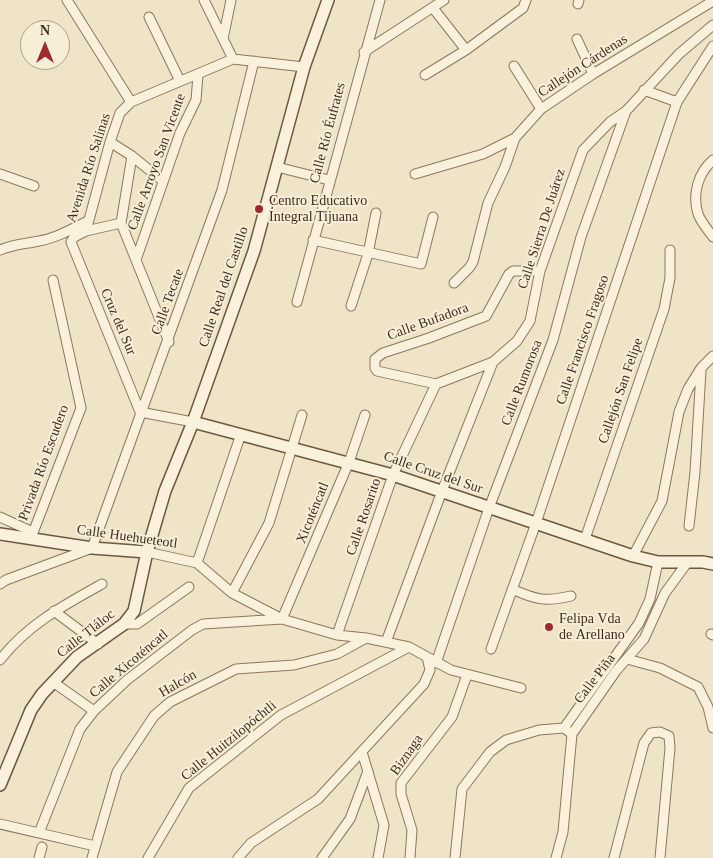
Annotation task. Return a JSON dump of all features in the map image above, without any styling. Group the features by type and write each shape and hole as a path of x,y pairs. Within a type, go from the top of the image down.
{"street":[{"path":"67,0 130,102 233,59 304,67"},
{"path":"204,0 233,59"},
{"path":"223,39 231,0"},
{"name":"Calle Real del Castillo","path":"147,552 165,491 193,422 254,250 304,67 328,0"},
{"name":"Calle Río Éufrates","path":"297,302 364,52 380,0"},
{"path":"364,52 444,0"},
{"path":"425,75 466,50 523,8 526,0"},
{"name":"Callejón Cárdenas","path":"414,174 483,154 515,138 541,109 713,1"},
{"path":"433,8 466,50"},
{"path":"149,17 180,81"},
{"path":"626,111 679,54 713,25"},
{"path":"577,40 594,74"},
{"name":"Calle Francisco Fragoso","path":"491,649 536,523 677,102 713,46"},
{"name":"Calle Tecate","path":"92,548 222,190 254,61"},
{"path":"514,66 541,109"},
{"name":"Calle Arroyo San Vicente","path":"136,260 180,133 196,100 198,75"},
{"path":"644,90 677,102"},
{"name":"Avenida Río Salinas","path":"71,242 87,226 120,113 130,102"},
{"name":"Calle Sierra De Juárez","path":"386,642 442,491 493,362 517,341 530,320 540,271 583,150 610,122 626,111"},
{"name":"Calle Rumorosa","path":"436,663 489,508 553,340 581,237 626,111"},
{"path":"454,282 473,262 488,203 515,138"},
{"path":"110,142 132,156 164,181"},
{"path":"132,156 121,223 168,342"},
{"path":"713,160 699,175 697,206 701,221 713,237"},
{"path":"277,167 329,180"},
{"path":"0,174 34,186"},
{"path":"350,306 368,254 376,213"},
{"path":"313,240 368,254 421,264 433,216"},
{"path":"0,250 17,243 39,242 87,226 121,223"},
{"name":"Cruz del Sur","path":"71,242 140,412"},
{"name":"Callejón San Felipe","path":"585,539 664,308 670,278 670,250"},
{"name":"Calle Bufadora","path":"436,384 377,371 374,368 375,359 383,352 428,338 486,316 509,274 513,271 540,271"},
{"name":"Privada Río Escudero","path":"32,535 81,408 53,280"},
{"path":"633,556 662,501 679,412 688,389 701,368 713,356"},
{"path":"436,384 493,362"},
{"path":"689,526 695,472 701,368"},
{"name":"Calle Rosarito","path":"337,635 393,475 436,384"},
{"name":"Calle Cruz del Sur","path":"140,412 193,422 349,462 442,491 633,556 658,562 703,562 713,564"},
{"path":"232,593 268,523 302,415"},
{"name":"Xicoténcatl","path":"282,619 349,462 365,415"},
{"path":"197,563 241,434"},
{"path":"0,517 32,535"},
{"name":"Calle Huehueteotl","path":"0,534 32,535 92,548 147,552 197,563 232,593 282,619 337,635 366,638 408,647 436,663 467,675 520,688"},
{"path":"0,584 6,580 92,548"},
{"name":"Calle Tláloc","path":"0,785 31,710 53,682 77,657 124,624 134,611 147,552"},
{"name":"Calle Piña","path":"564,728 639,623 650,598 658,562"},
{"name":"Calle Piña","path":"572,734 616,671 644,639 665,593 687,563"},
{"path":"0,660 32,627 54,611 102,584"},
{"path":"124,624 138,624 188,587"},
{"path":"512,589 531,598 550,601 571,596"},
{"path":"54,611 98,644"},
{"name":"Calle Xicoténcatl","path":"39,833 80,729 94,712 127,680 192,630 203,624 282,619"},
{"path":"639,623 650,628"},
{"name":"Halcón","path":"92,858 117,772 154,716 170,702 236,669 294,664 337,654 366,638"},
{"name":"Calle Huitzilopóchtli","path":"148,858 189,788 281,715 408,647"},
{"path":"238,858 251,843 318,799 424,684 430,670 428,657"},
{"path":"627,659 660,668 698,687 708,707 713,728"},
{"name":"Biznaga","path":"410,858 412,830 401,794 401,783 452,717 467,675"},
{"path":"53,682 94,712"},
{"path":"455,858 462,789 490,752 506,740 539,730 564,728 572,734 563,832 556,858"},
{"path":"614,858 644,743 651,733 660,732 668,736 670,748 660,858"},
{"path":"362,752 384,825 378,858"},
{"path":"322,858 350,820 368,771"},
{"path":"0,824 95,846"},
{"path":"39,858 42,848"}],"place":[{"name":"Centro Educativo Integral Tijuana","path":"259,209"},
{"name":"Felipa Vda de Arellano","path":"549,627"}]}
